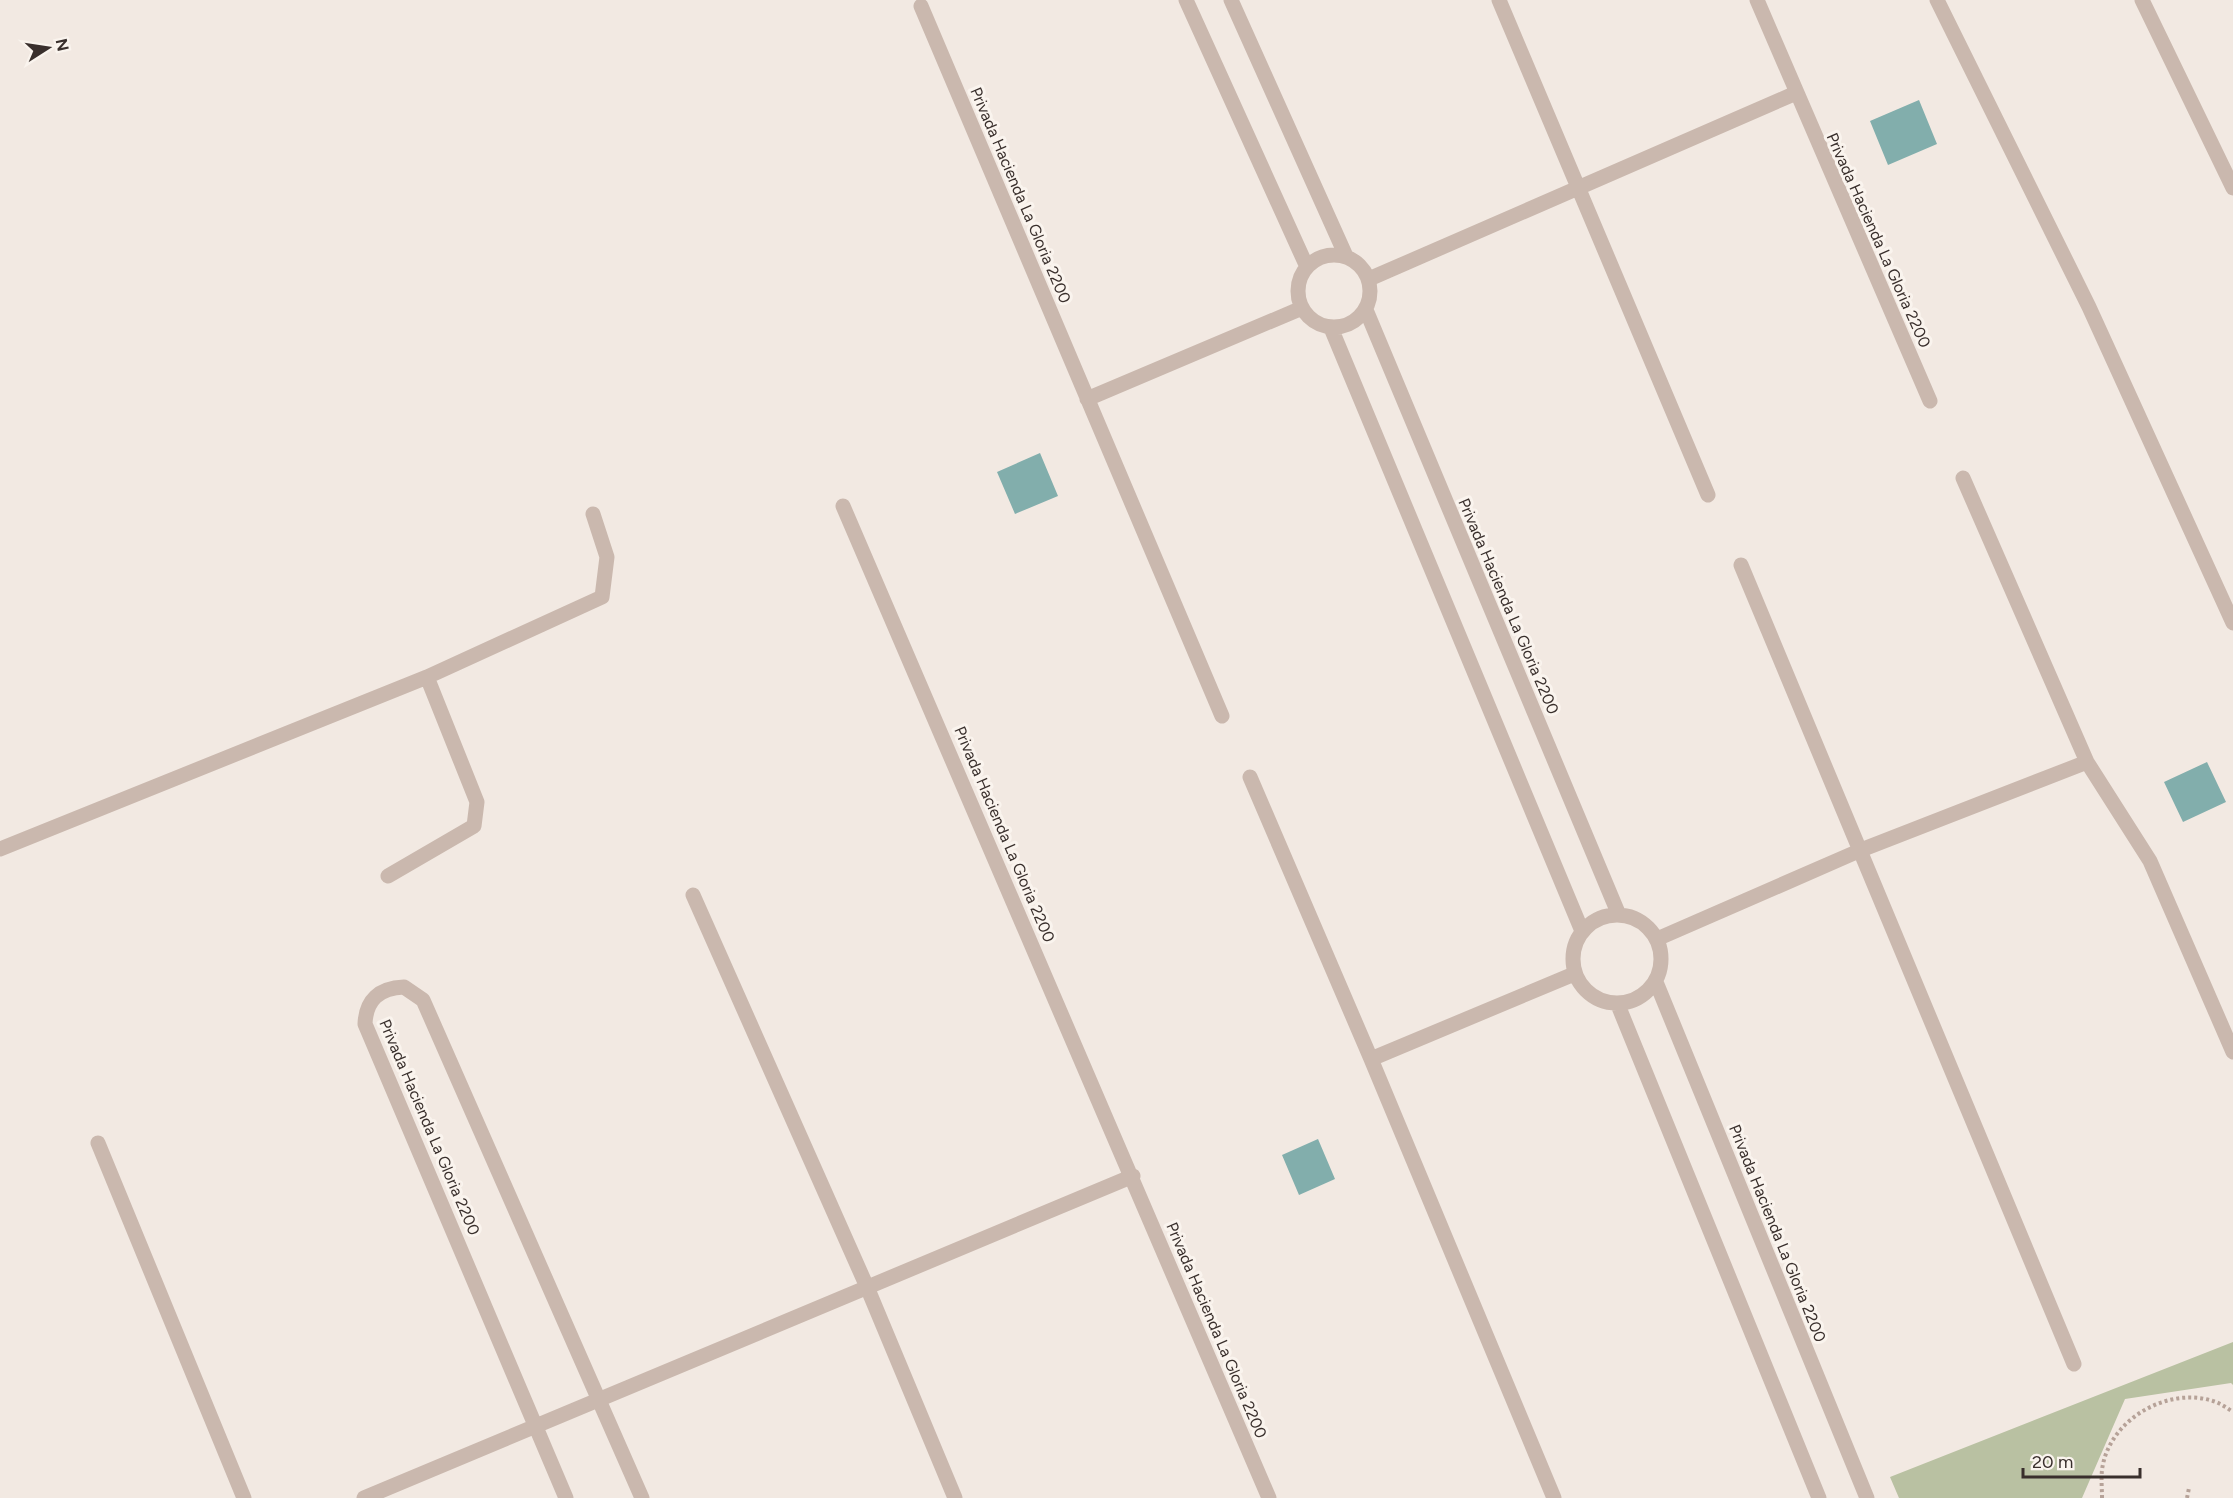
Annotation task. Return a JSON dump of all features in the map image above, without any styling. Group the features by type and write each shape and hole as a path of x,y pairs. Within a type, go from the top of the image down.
{"street":[{"path":"1186,0 1307,267"},
{"path":"1231,0 1346,256 1363,269 1369,279 1370,300 1366,310 1345,327 1331,328 1309,318 1302,308 1298,287 1307,267 1318,258 1332,255 1346,256"},
{"path":"1499,0 1708,495"},
{"name":"Privada Hacienda La Gloria 2200","path":"1757,0 1930,401"},
{"path":"1937,0 2089,307 2233,623"},
{"path":"2149,2 2233,188"},
{"name":"Privada Hacienda La Gloria 2200","path":"921,6 1222,716"},
{"path":"1369,279 1796,93"},
{"path":"1087,399 1302,308"},
{"name":"Privada Hacienda La Gloria 2200","path":"1366,310 1619,915"},
{"path":"1331,328 1582,931"},
{"path":"1963,478 2087,762 2150,861 2233,1052"},
{"name":"Privada Hacienda La Gloria 2200","path":"843,506 1133,1176 1269,1498"},
{"path":"0,849 427,677 602,597 607,557 593,514"},
{"path":"1741,565 2074,1364"},
{"path":"388,876 474,825 477,802 427,677"},
{"path":"1657,939 1861,850 2087,762"},
{"path":"1250,777 1371,1059 1554,1498"},
{"path":"693,895 867,1287 955,1498"},
{"path":"1619,915 1634,918 1647,927 1657,939 1661,953 1661,968 1656,982 1646,993 1634,1001 1618,1005 1604,1003 1592,997 1581,987 1574,974 1572,959 1574,945 1582,931 1592,921 1605,916 1619,915"},
{"path":"1371,1059 1574,974"},
{"name":"Privada Hacienda La Gloria 2200","path":"1656,982 1867,1498"},
{"name":"Privada Hacienda La Gloria 2200","path":"566,1498 365,1024 366,1008 372,998 385,990 404,987 423,1000 642,1498"},
{"path":"1618,1005 1820,1498"},
{"path":"98,1143 244,1498"},
{"path":"364,1498 1133,1176"}],"path":[{"path":"2102,1498 2102,1469 2116,1435 2142,1410 2176,1398 2212,1401 2233,1412"},
{"path":"2187,1498 2190,1488"}],"green space":[{"path":"2233,1342 2233,1385 2231,1383 2125,1399 2082,1498 1899,1498 1890,1477"}],"water":[{"path":"1919,100 1937,144 1888,165 1870,121"},
{"path":"1040,453 1058,496 1015,514 997,472"},
{"path":"2207,762 2226,802 2183,822 2164,782"},
{"path":"1318,1139 1335,1179 1299,1195 1282,1155"}]}
